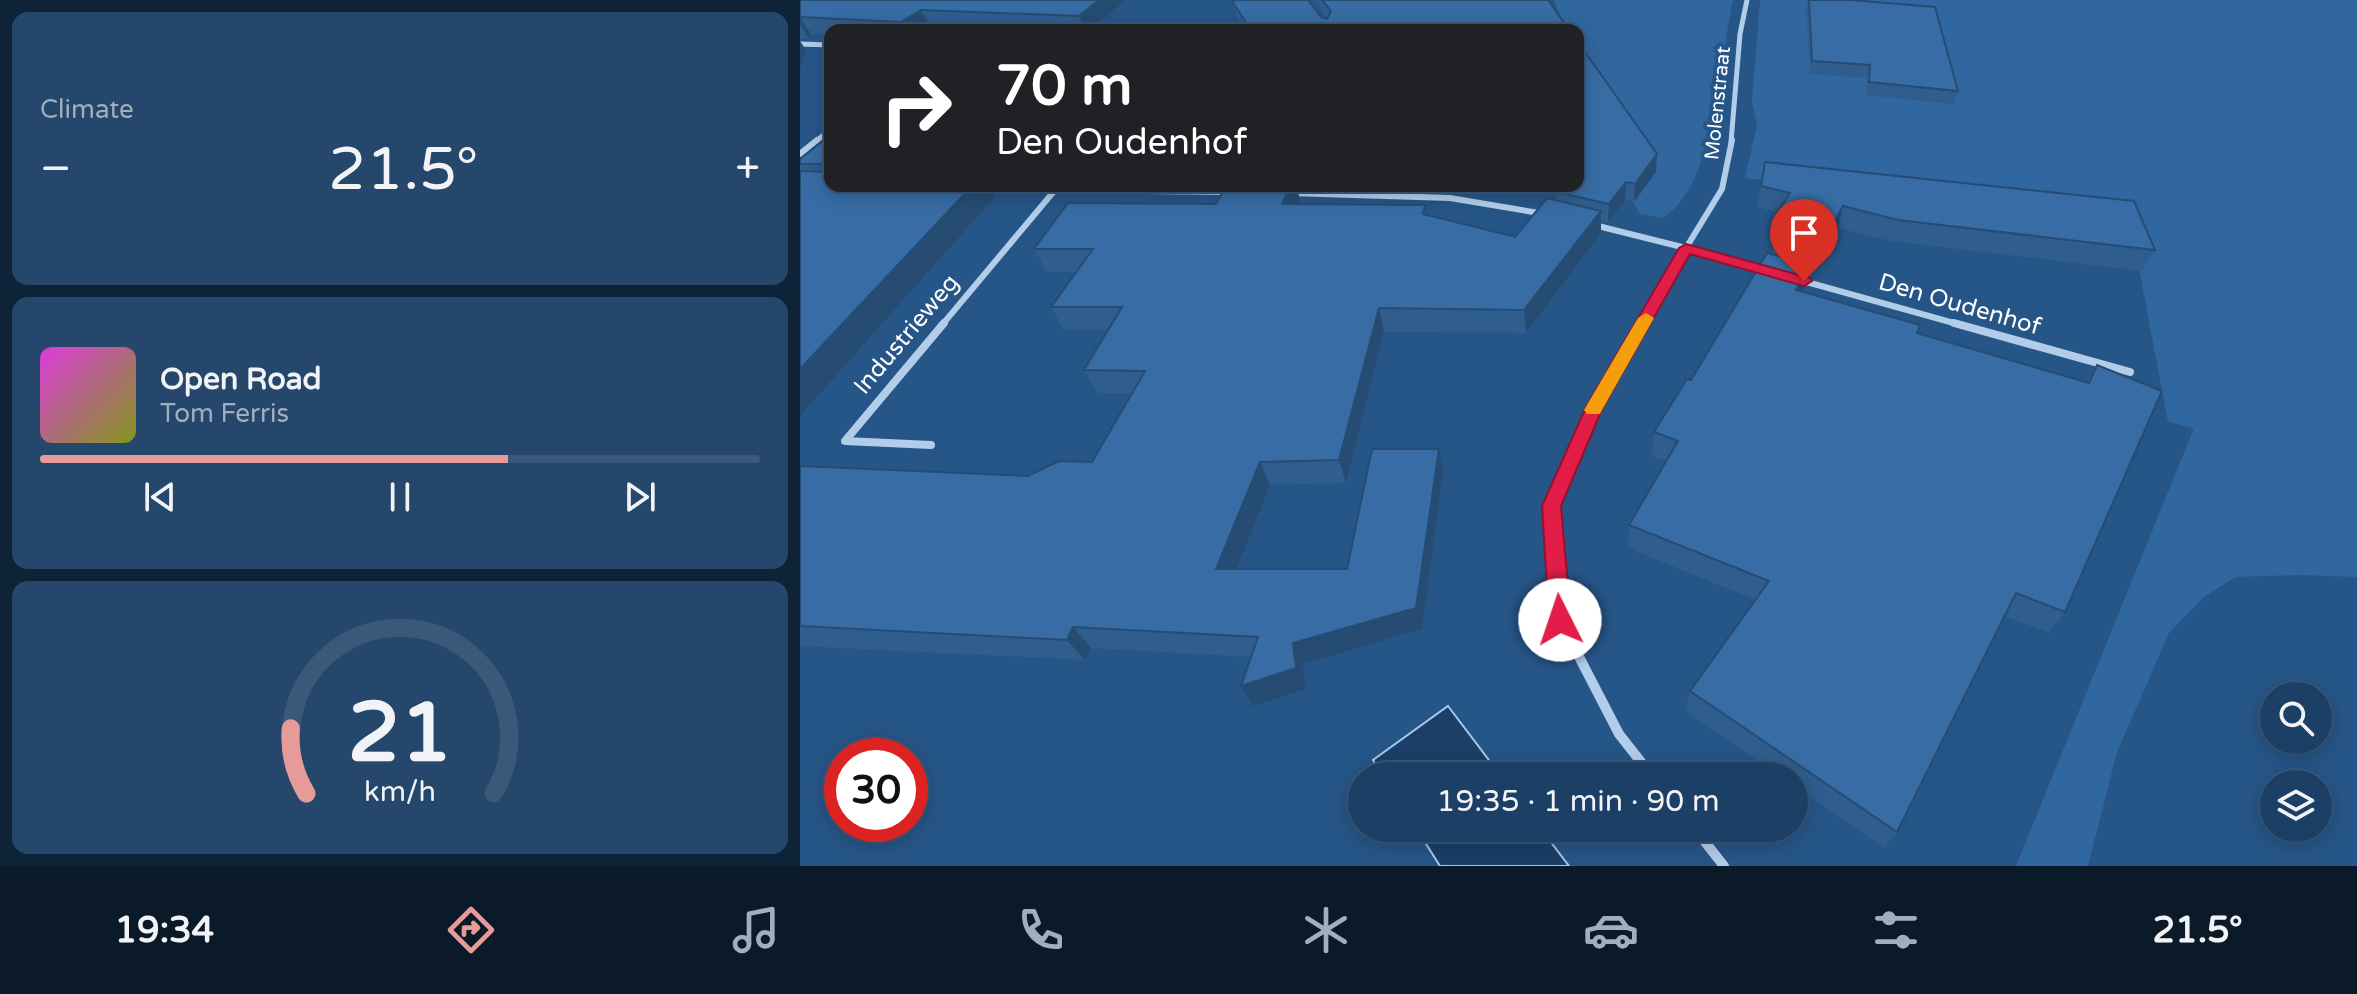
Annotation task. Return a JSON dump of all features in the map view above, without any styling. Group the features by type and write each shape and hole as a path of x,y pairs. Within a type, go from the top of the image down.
{"street":[{"name":"Molenstraat","path":"1686,248 1722,189 1733,133 1740,34 1747,0"},
{"path":"800,44 824,45"},
{"path":"800,154 824,135"},
{"name":"Industrieweg","path":"931,445 845,441 1053,192"},
{"path":"1287,193 1333,192"},
{"path":"1438,192 1555,216"},
{"path":"1584,223 1778,274"},
{"path":"1641,762 1619,734 1560,620 1552,506 1594,407 1686,248"},
{"name":"Den Oudenhof","path":"1793,278 2130,372"},
{"path":"1705,842 1724,866"}],"shaded area":[{"path":"1554,0 1733,0 1706,149 1681,201 1663,218 1640,214 1600,147 1584,77 1584,24 1564,24"},
{"path":"1760,0 2357,0 2357,577 2235,577 2203,598 2169,633 2117,752 2088,866 2016,866 2194,428 2168,422 2130,221 1745,178 1757,125 1752,101"},
{"path":"1448,706 1490,762 1374,762"},
{"path":"1425,842 1551,842 1569,866 1440,866"}],"building":[{"path":"800,0 1099,0 1079,16 921,10 901,22 800,17"},
{"path":"1308,0 1321,17 1327,19 1331,11 1322,0 1548,0 1565,24 1247,24 1232,1"},
{"path":"1809,0 1935,7 1958,91 1869,82 1870,65 1812,61"},
{"path":"1584,51 1657,154 1635,184 1626,182 1609,204 1556,192 1584,192"},
{"path":"824,140 824,164 800,164 800,159"},
{"path":"1765,162 2134,201 2155,250 1898,220 1843,206 1816,255 1774,243 1786,223 1773,219 1790,193 1761,186"},
{"path":"800,171 824,172 824,192 966,192 800,369"},
{"path":"1223,192 1287,192 1282,204 1425,205 1423,214 1515,237 1547,198 1601,211 1524,310 1379,308 1339,460 1260,462 1216,569 1347,569 1372,449 1439,449 1416,608 1293,643 1296,668 1241,686 1258,637 1073,627 1067,640 800,626 800,466 1028,476 1059,461 1092,462 1145,371 1084,370 1122,307 1051,307 1093,249 1034,249 1068,203 1216,204"},
{"path":"1767,253 1810,264 1796,290 1920,325 1917,333 2089,383 2097,365 2162,391 2065,612 2016,593 1897,832 1808,771 1808,762 1794,762 1690,691 1769,581 1629,525 1678,441 1654,432 1687,379 1691,380"}],"slow traffic":[{"path":"1593,410 1646,318"}],"route":[{"path":"1560,620 1552,506 1594,407 1686,248 1804,281"}]}
